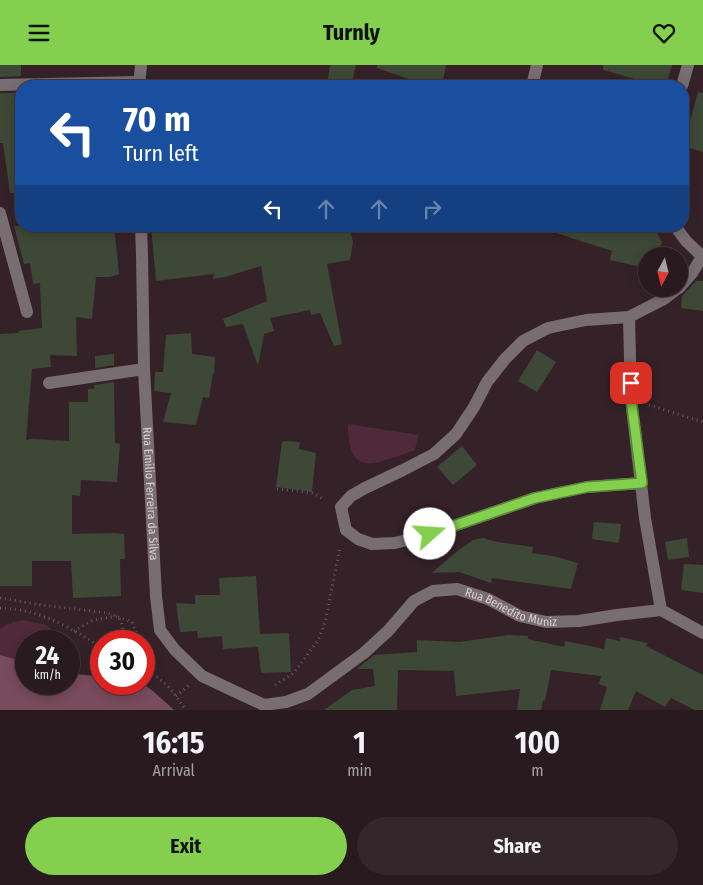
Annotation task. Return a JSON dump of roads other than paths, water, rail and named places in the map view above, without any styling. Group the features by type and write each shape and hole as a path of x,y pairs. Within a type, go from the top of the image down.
{"street":[{"path":"139,80 141,65"},
{"path":"533,80 537,65"},
{"path":"684,80 688,65"},
{"path":"0,85 15,85"},
{"path":"0,213 27,312"},
{"name":"Rua Emílio Ferreira da Silva","path":"141,232 144,369 156,596 160,630 175,650 202,676 264,705"},
{"path":"679,232 703,257 688,277"},
{"path":"642,483 587,487 535,498 430,534 395,543 372,545 358,539 346,530 341,507 351,496 434,453 456,434 487,383 505,359 523,341 548,328 586,320 629,317 667,297"},
{"path":"629,317 631,399 645,517 661,611 703,633"},
{"path":"49,383 144,369"},
{"name":"Rua Benedito Muniz","path":"264,705 286,702 308,694 364,653 388,631 414,601 433,591 457,589 488,599 520,616 546,622 579,621 661,611"}]}
